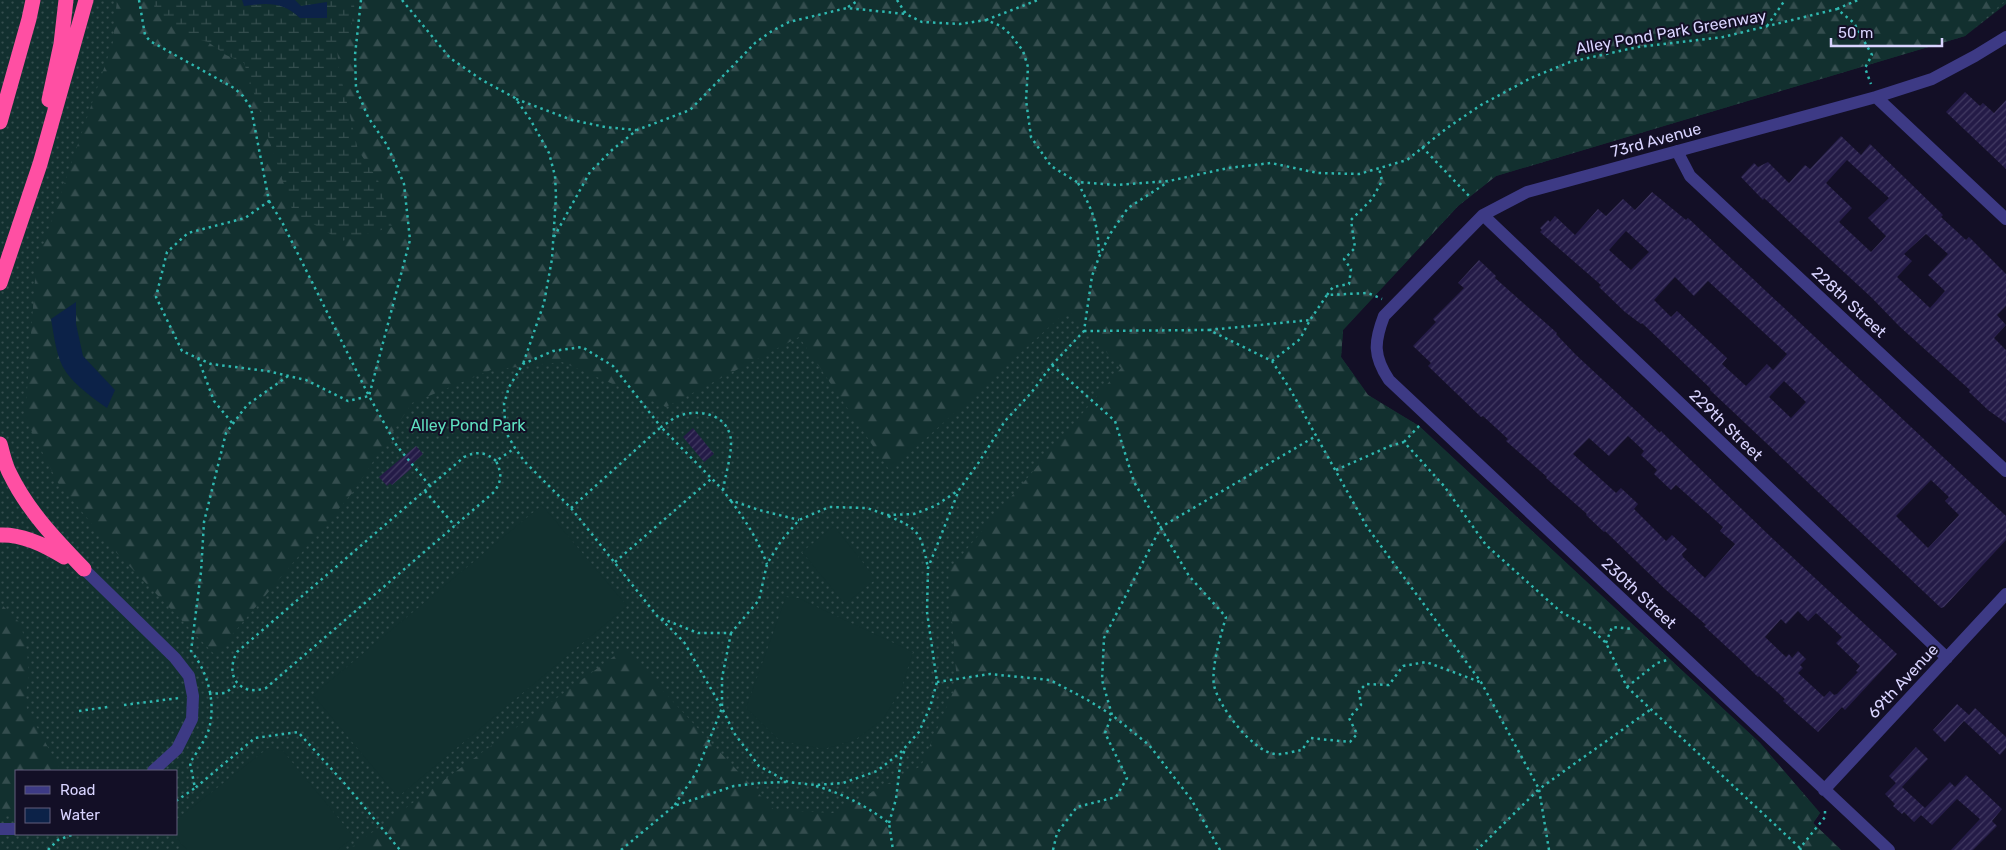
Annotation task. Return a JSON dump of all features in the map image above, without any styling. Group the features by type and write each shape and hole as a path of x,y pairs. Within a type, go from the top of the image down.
{"highway":[{"path":"0,122 30,18 33,0"},
{"path":"14,242 42,136 60,44 66,0"},
{"path":"0,283 40,164 86,0"},
{"path":"0,444 9,472 26,501 49,533 84,569"},
{"path":"0,535 44,544 84,569"}],"street":[{"name":"73rd Avenue","path":"1377,352 1376,335 1384,316 1482,216 1527,192 1876,97 1932,79 2006,37"},
{"path":"1876,97 2006,219"},
{"name":"228th Street","path":"1677,150 1690,176 2006,471"},
{"name":"229th Street","path":"1482,216 1947,658"},
{"name":"230th Street","path":"1377,352 1380,366 1389,380 1889,850"},
{"path":"84,569 175,658 189,676 193,696 192,719 177,749 154,770"},
{"name":"69th Avenue","path":"1824,790 2006,594"},
{"path":"0,829 15,828"}],"path":[{"path":"139,0 144,35 150,41 234,88 243,96 251,108 269,201 282,222 369,396 397,446 430,486"},
{"path":"361,0 355,55 356,88 368,117 387,144 404,184 410,240 369,396"},
{"path":"402,0 450,58 482,80 515,98 572,120 605,127 637,130"},
{"path":"847,8 859,0"},
{"path":"897,0 906,14"},
{"path":"554,237 590,172 637,130 690,110 755,43 789,22 847,8 906,14 922,22 960,24 986,20 1038,0"},
{"path":"1766,28 1785,0"},
{"name":"Alley Pond Park Greenway","path":"986,20 1001,26 1011,35 1023,52 1028,67 1026,100 1031,137 1051,166 1077,182 1117,185 1169,181 1228,168 1271,164 1318,173 1359,174 1407,160 1480,105 1531,78 1570,62 1638,47 1723,37 1766,28 1837,9 1858,0"},
{"path":"1837,9 1854,23 1872,55 1865,68 1876,97"},
{"path":"515,98 530,119 548,153 555,176 556,196 554,237 544,303 522,364 509,387 504,404 508,436 524,461 570,508 658,617 684,642 722,708 734,733 759,766 788,782"},
{"path":"1422,147 1470,197"},
{"path":"1272,361 1300,339 1310,320 1333,287 1349,284 1351,269 1344,259 1356,248 1351,220 1372,198 1382,181 1379,168"},
{"path":"928,568 959,490 1005,421 1031,393 1052,365 1084,331 1092,276 1110,234 1128,208 1169,181"},
{"path":"1077,182 1092,211 1098,232 1099,257"},
{"path":"269,201 245,218 188,233 167,252 156,297 182,351 211,364 267,371 306,380 348,402 369,396"},
{"path":"1327,295 1368,294 1395,305"},
{"path":"1084,331 1209,330 1310,320"},
{"path":"1209,330 1272,361 1367,527 1482,682 1539,789 1549,850"},
{"path":"522,364 552,351 582,347 614,366 662,427 730,500 759,542 767,564"},
{"path":"198,358 214,401 233,424"},
{"path":"1052,365 1115,421 1134,482 1189,576 1226,617 1217,647 1214,684 1224,707 1259,748 1276,754 1302,750 1310,738 1350,742 1357,734 1349,718 1361,705 1359,691 1366,684 1389,685 1403,666 1426,662 1482,682"},
{"path":"196,788 190,763 208,730 211,712 207,679 201,664 191,651 201,572 204,522 226,433 248,405 288,376"},
{"path":"570,508 662,427 675,418 691,413 709,414 723,422 731,436 730,452 722,490"},
{"path":"1335,470 1390,446 1404,442 1428,416"},
{"path":"1053,850 1058,833 1077,807 1116,797 1127,778 1105,733 1112,715 1102,680 1104,638 1161,527 1316,436"},
{"path":"1404,442 1444,486 1486,545 1561,612 1589,627 1606,643 1627,687 1800,849 1825,817 1824,790"},
{"path":"496,462 515,448"},
{"path":"480,453 489,456 496,462 500,470 499,485 494,492 455,526 266,688 251,691 238,684 233,677 232,669 233,660 237,652 464,457 480,453"},
{"path":"615,562 711,479"},
{"path":"887,515 914,514 935,506 959,490"},
{"path":"425,491 455,526"},
{"path":"730,500 759,510 799,520"},
{"path":"621,850 674,806 696,773 722,708 722,678 731,633 759,600 767,564 781,541 799,520 828,507 867,508 909,524 918,533 924,545 928,568 927,612 937,682 930,707 919,732 877,771 843,783 815,785 788,782 734,786 674,806"},
{"path":"658,617 698,632 731,633"},
{"path":"1606,643 1612,627 1636,629 1644,620"},
{"path":"1627,687 1657,664 1668,659 1676,650"},
{"path":"937,682 990,674 1050,680 1112,715 1149,745 1191,799 1220,850"},
{"path":"210,694 225,693 238,684"},
{"path":"124,705 179,698"},
{"path":"79,711 108,707"},
{"path":"1477,850 1539,789 1651,710"},
{"path":"178,800 196,788 255,738 298,732 346,784 400,850"},
{"path":"893,850 889,823 896,799 901,758 908,744"},
{"path":"815,785 842,794 865,806 889,823"},
{"path":"48,850 58,840 71,835"}],"green space":[{"name":"Alley Pond Park","path":"0,0 2006,0 2006,4 1965,36 1496,176 1458,206 1343,330 1341,357 1368,395 1419,426 1760,743 1820,813 1813,823 1841,850 0,850"},
{"name":"Alley Pond Park","path":"117,0 2006,0 1965,36 1496,176 1458,206 1343,330 1341,357 1368,395 1419,426 1760,743 1820,813 1813,823 1841,850 348,850 624,649 774,810 833,813 921,766 957,683 948,571 1121,368 1068,310 890,471 799,337 666,407 562,362 491,370 412,403 353,492 215,655 112,548 58,483 25,418 36,266 113,42"},
{"path":"153,0 242,0 244,6 274,4 293,12 300,18 326,18 318,3 301,6 295,0 353,0 351,35 337,49 339,69 358,150 378,180 392,227 342,241 293,212 244,63 226,55 208,42 182,35 155,10"},
{"path":"542,505 627,606 398,797 313,695"},
{"path":"834,526 876,579 845,604 802,552"},
{"path":"786,597 798,598 913,652 901,690 883,719 855,740 824,749 780,741 746,708"},
{"path":"0,603 21,624 27,652 29,676 25,698 27,709 60,770 15,770 15,817 0,815"},
{"path":"268,748 283,751 354,837 337,850 187,850 174,835 178,835 178,818"}],"water":[{"path":"242,0 295,0 301,6 327,2 327,18 300,18 293,12 274,4 244,6"},
{"path":"76,302 76,324 83,356 115,390 107,408 85,392 70,377 58,353 51,319"}],"building":[{"path":"1965,92 1980,106 1983,103 1994,113 2006,100 2006,169 1946,112"},
{"path":"1841,136 1861,155 1870,144 1943,215 1941,217 1966,240 1969,237 2006,274 2006,306 1997,315 2006,325 1994,338 2006,350 2006,423 1988,410 1969,392 1970,390 1899,326 1872,298 1764,198 1763,200 1741,177 1754,163 1758,167 1768,162 1789,183 1805,165 1810,169","holes":["1847,160 1889,198 1868,218 1886,236 1871,252 1839,222 1852,208 1826,183","1926,234 1948,254 1928,275 1945,291 1930,308 1897,277 1912,261 1904,254"]},
{"path":"1652,192 1686,220 1688,218 2006,516 2006,540 1944,607 1941,608 1710,390 1642,323 1625,312 1599,287 1601,285 1540,232 1542,230 1540,228 1548,220 1550,222 1555,216 1575,235 1598,209 1606,216 1623,199 1635,210","holes":["1626,231 1649,252 1631,270 1609,250","1675,277 1694,296 1708,281 1787,354 1773,370 1767,364 1746,386 1722,364 1727,358 1677,311 1671,317 1654,300","1784,381 1806,402 1791,418 1769,397","1931,480 1949,497 1945,501 1959,515 1928,548 1896,516"]},
{"path":"1479,260 1496,276 1495,278 1557,333 1575,354 1660,433 1661,431 1773,539 1897,654 1845,710 1842,707 1818,732 1587,514 1506,441 1508,439 1483,416 1481,417 1428,366 1431,363 1413,346 1436,322 1433,319 1464,288 1458,283","holes":["1628,436 1644,451 1641,455 1657,470 1654,474 1671,490 1676,485 1723,527 1720,531 1735,544 1705,578 1683,557 1682,554 1687,549 1672,535 1666,541 1634,509 1638,504 1621,488 1616,493 1573,454 1589,438 1609,456","1798,611 1808,621 1816,613 1842,637 1836,643 1860,666 1856,671 1858,672 1837,694 1834,695 1830,691 1824,697 1798,673 1803,668 1800,665 1806,659 1798,651 1792,658 1789,654 1786,657 1765,637 1781,619 1786,624"]},
{"path":"693,428 714,454 704,462 683,437"},
{"path":"416,446 423,454 410,466 412,468 392,485 390,483 387,486 379,477"},
{"path":"1957,704 1969,715 1975,708 2006,737 2006,748 2000,755 1964,721 1945,742 1933,730"},
{"path":"1916,747 1928,759 1902,787 1925,808 1950,782 1955,787 1966,775 2002,809 1992,821 1997,826 1973,850 1951,850 1980,819 1957,799 1932,825 1921,815 1914,822 1904,812 1902,814 1893,806 1895,804 1885,794 1896,783 1889,776"}]}
